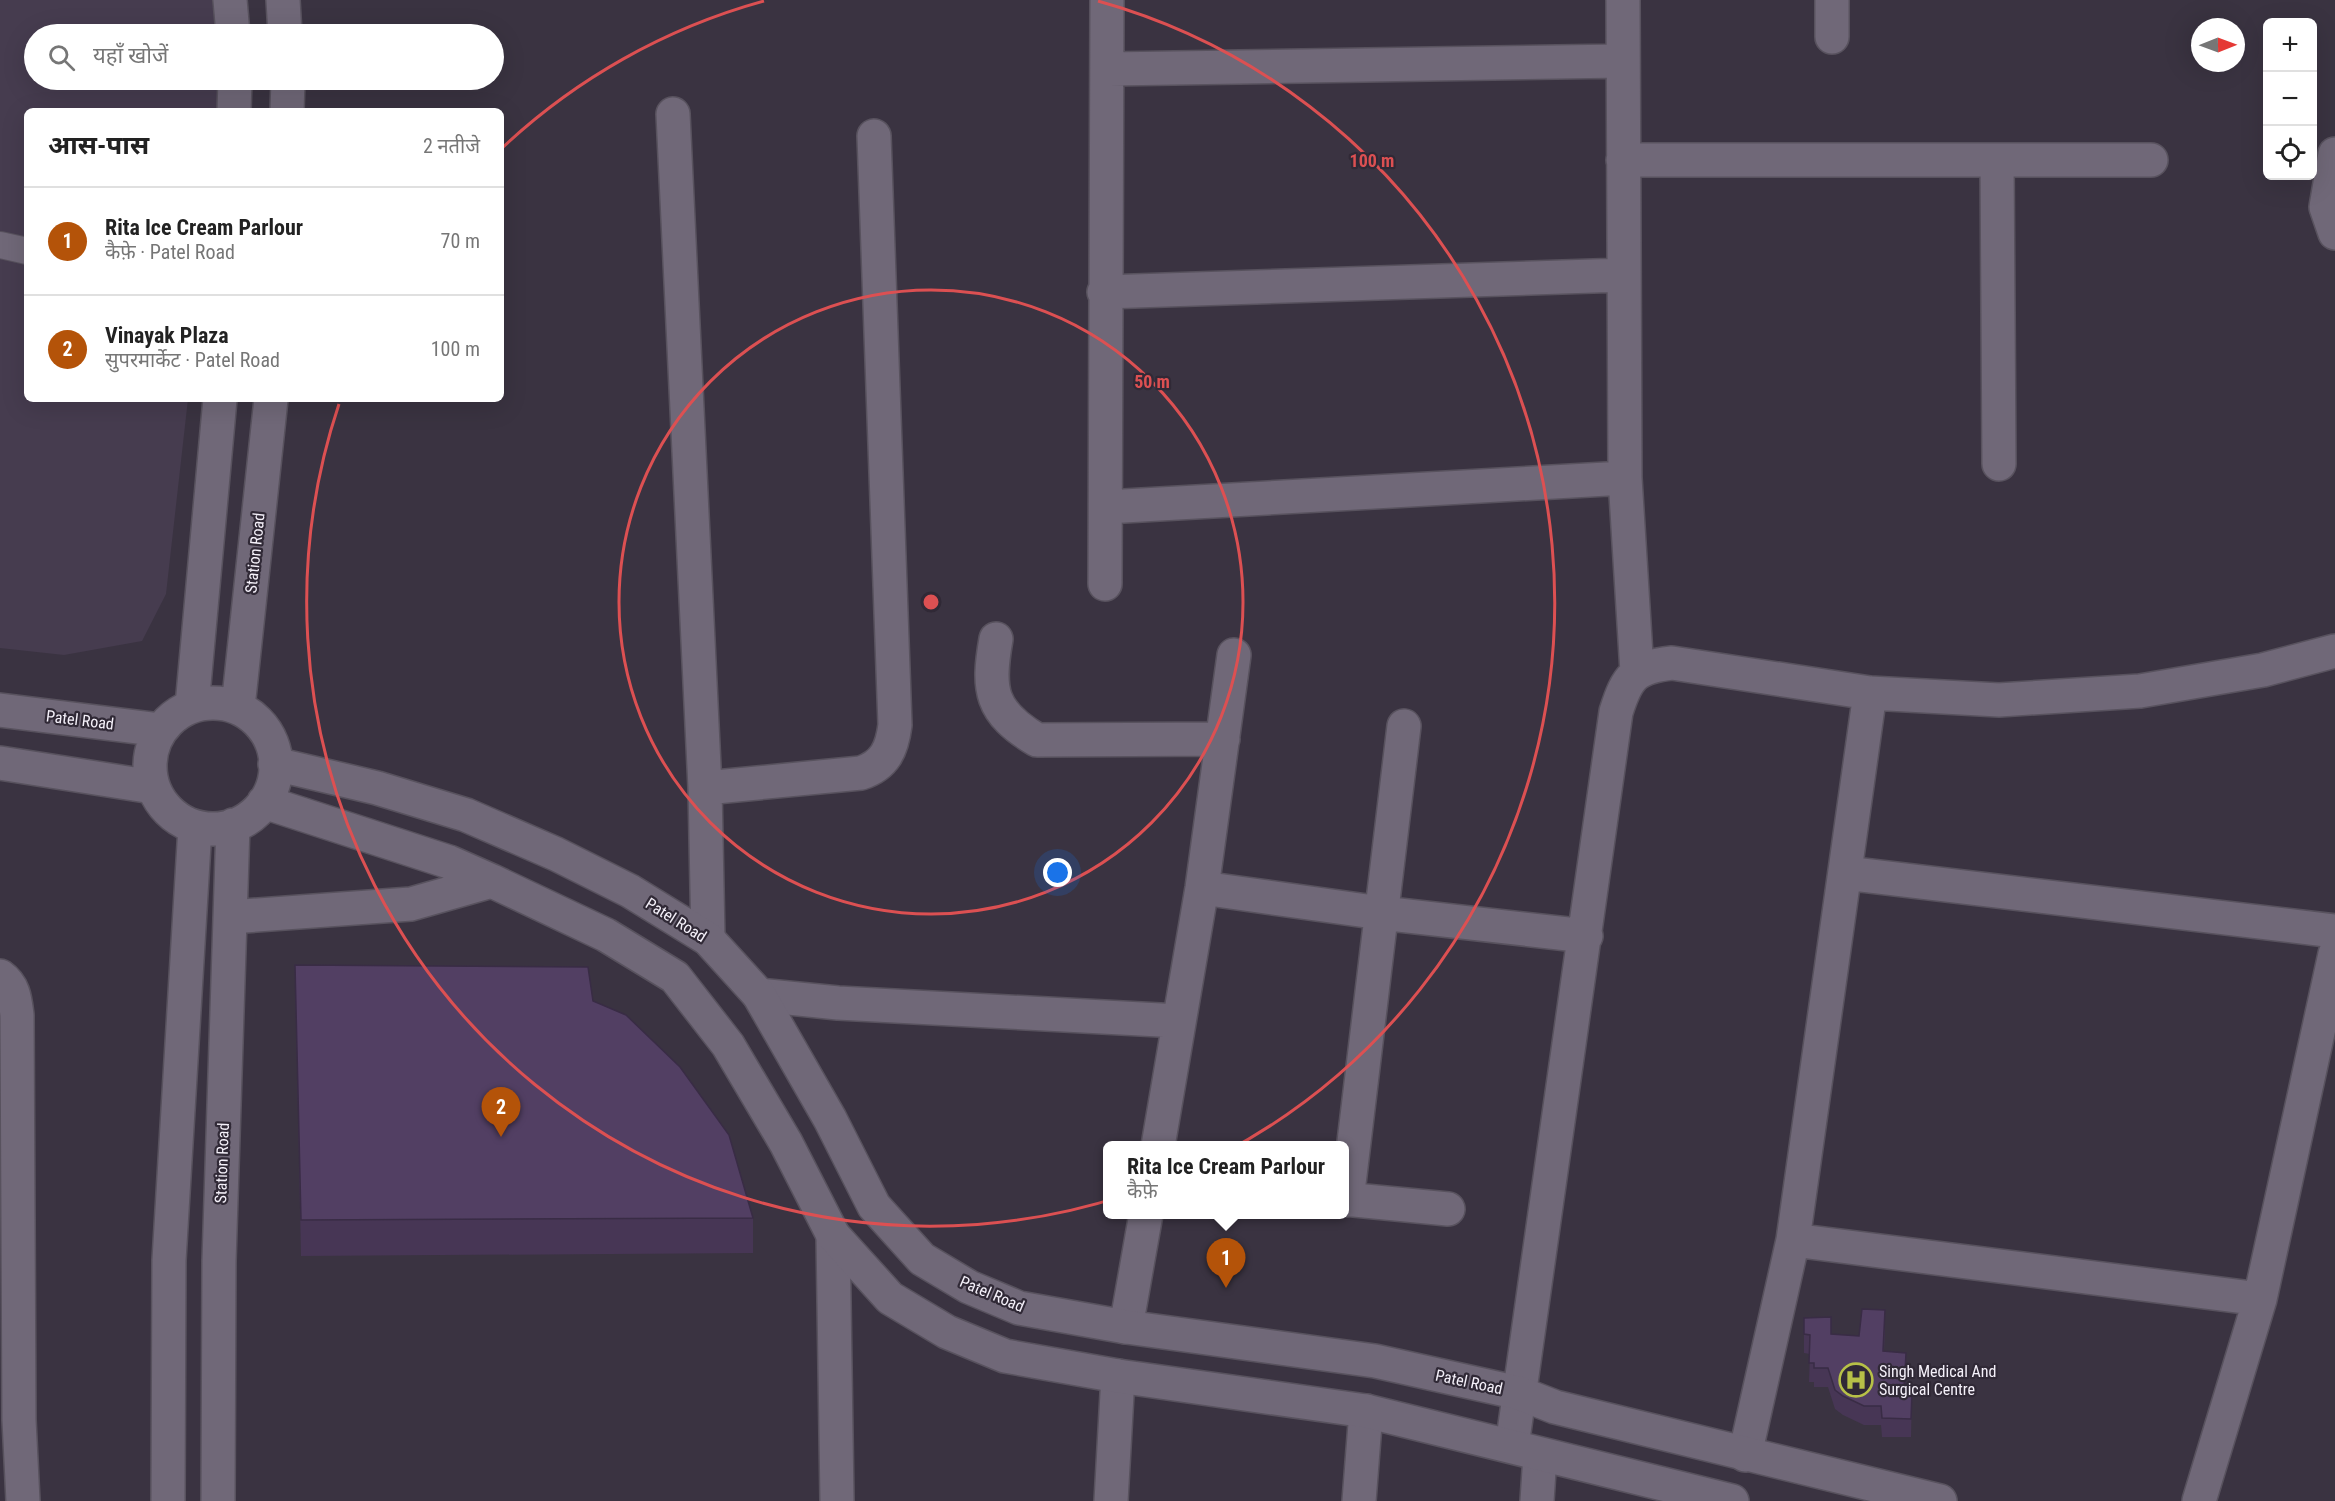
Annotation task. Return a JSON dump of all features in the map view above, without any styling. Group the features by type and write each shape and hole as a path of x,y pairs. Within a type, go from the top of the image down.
{"street":[{"path":"230,0 232,24"},
{"path":"283,0 284,24"},
{"path":"1105,584 1104,291 1107,0"},
{"path":"1623,0 1625,478 1636,672"},
{"path":"1832,0 1832,37"},
{"path":"1108,69 1622,60"},
{"path":"234,108 235,90"},
{"path":"287,108 288,90"},
{"path":"673,114 705,788 708,939"},
{"path":"705,788 861,773 876,768 888,754 893,740 895,713 874,136"},
{"path":"2335,154 2326,207 2335,233"},
{"path":"1623,160 2151,160"},
{"path":"1997,160 1999,464"},
{"path":"1104,291 1624,275"},
{"path":"192,706 220,402"},
{"name":"Station Road","path":"238,707 271,402"},
{"path":"1106,507 1625,478"},
{"path":"996,639 990,674 999,708 1014,726 1036,740 1223,739"},
{"path":"1537,1501 1526,1450 1519,1393 1586,936 1616,712 1624,686 1636,672 1654,665 1672,663 1870,693 2000,700 2140,691 2263,670 2335,651"},
{"path":"1159,1141 1202,888 1234,655"},
{"path":"1745,1455 1793,1240 1870,693"},
{"path":"211,703 238,707 262,728 272,745 275,764 273,784 264,802 251,816 233,825 214,829 195,827 177,818 162,804 153,787 149,767 160,730 174,716 192,706 211,703"},
{"name":"Patel Road","path":"0,710 160,730"},
{"path":"1349,1174 1404,726"},
{"path":"0,763 153,787"},
{"name":"Patel Road","path":"275,764 377,788 466,815 556,854 620,886 708,939 759,995 830,1119 874,1206 922,1258 969,1287 1019,1308 1126,1327 1375,1361 1519,1393 1555,1407 1940,1501"},
{"path":"264,802 448,862 606,935 675,977 728,1045 786,1143 833,1235 890,1298 947,1332 1005,1356 1118,1377 1366,1410 1732,1501"},
{"name":"Station Road","path":"218,1501 219,1261 233,825"},
{"path":"168,1501 169,1260 195,827"},
{"path":"1845,873 2335,932"},
{"path":"230,917 411,904 492,881"},
{"path":"1202,888 1381,913 1586,936"},
{"path":"2199,1501 2260,1299 2335,954"},
{"path":"0,976 9,982 15,996 8,1097 10,1419 23,1501"},
{"path":"759,995 838,1003 1179,1021"},
{"path":"1349,1199 1448,1209"},
{"path":"1126,1327 1145,1219"},
{"path":"833,1235 837,1501"},
{"path":"1793,1240 2260,1299"},
{"path":"1111,1501 1118,1377"},
{"path":"1359,1501 1366,1410"}],"lane":[{"path":"0,245 24,250"}],"shaded area":[{"path":"0,0 212,0 215,24 24,24 24,90 221,90 221,108 24,108 24,402 188,402 166,594 142,641 64,655 0,648"}],"building":[{"path":"295,965 588,967 593,1001 626,1015 680,1067 729,1135 753,1218 301,1220"},
{"path":"1862,1309 1885,1310 1883,1351 1906,1353 1904,1390 1912,1392 1911,1419 1882,1418 1881,1406 1864,1406 1843,1396 1835,1390 1828,1368 1814,1368 1814,1363 1809,1363 1810,1335 1804,1334 1804,1318 1831,1317 1831,1334 1859,1336"}],"place":[{"name":"Vinayak Plaza","path":"501,1137"},
{"name":"Rita Ice Cream Parlour","path":"1226,1288"},
{"name":"Singh Medical And Surgical Centre","path":"1856,1380"}]}
